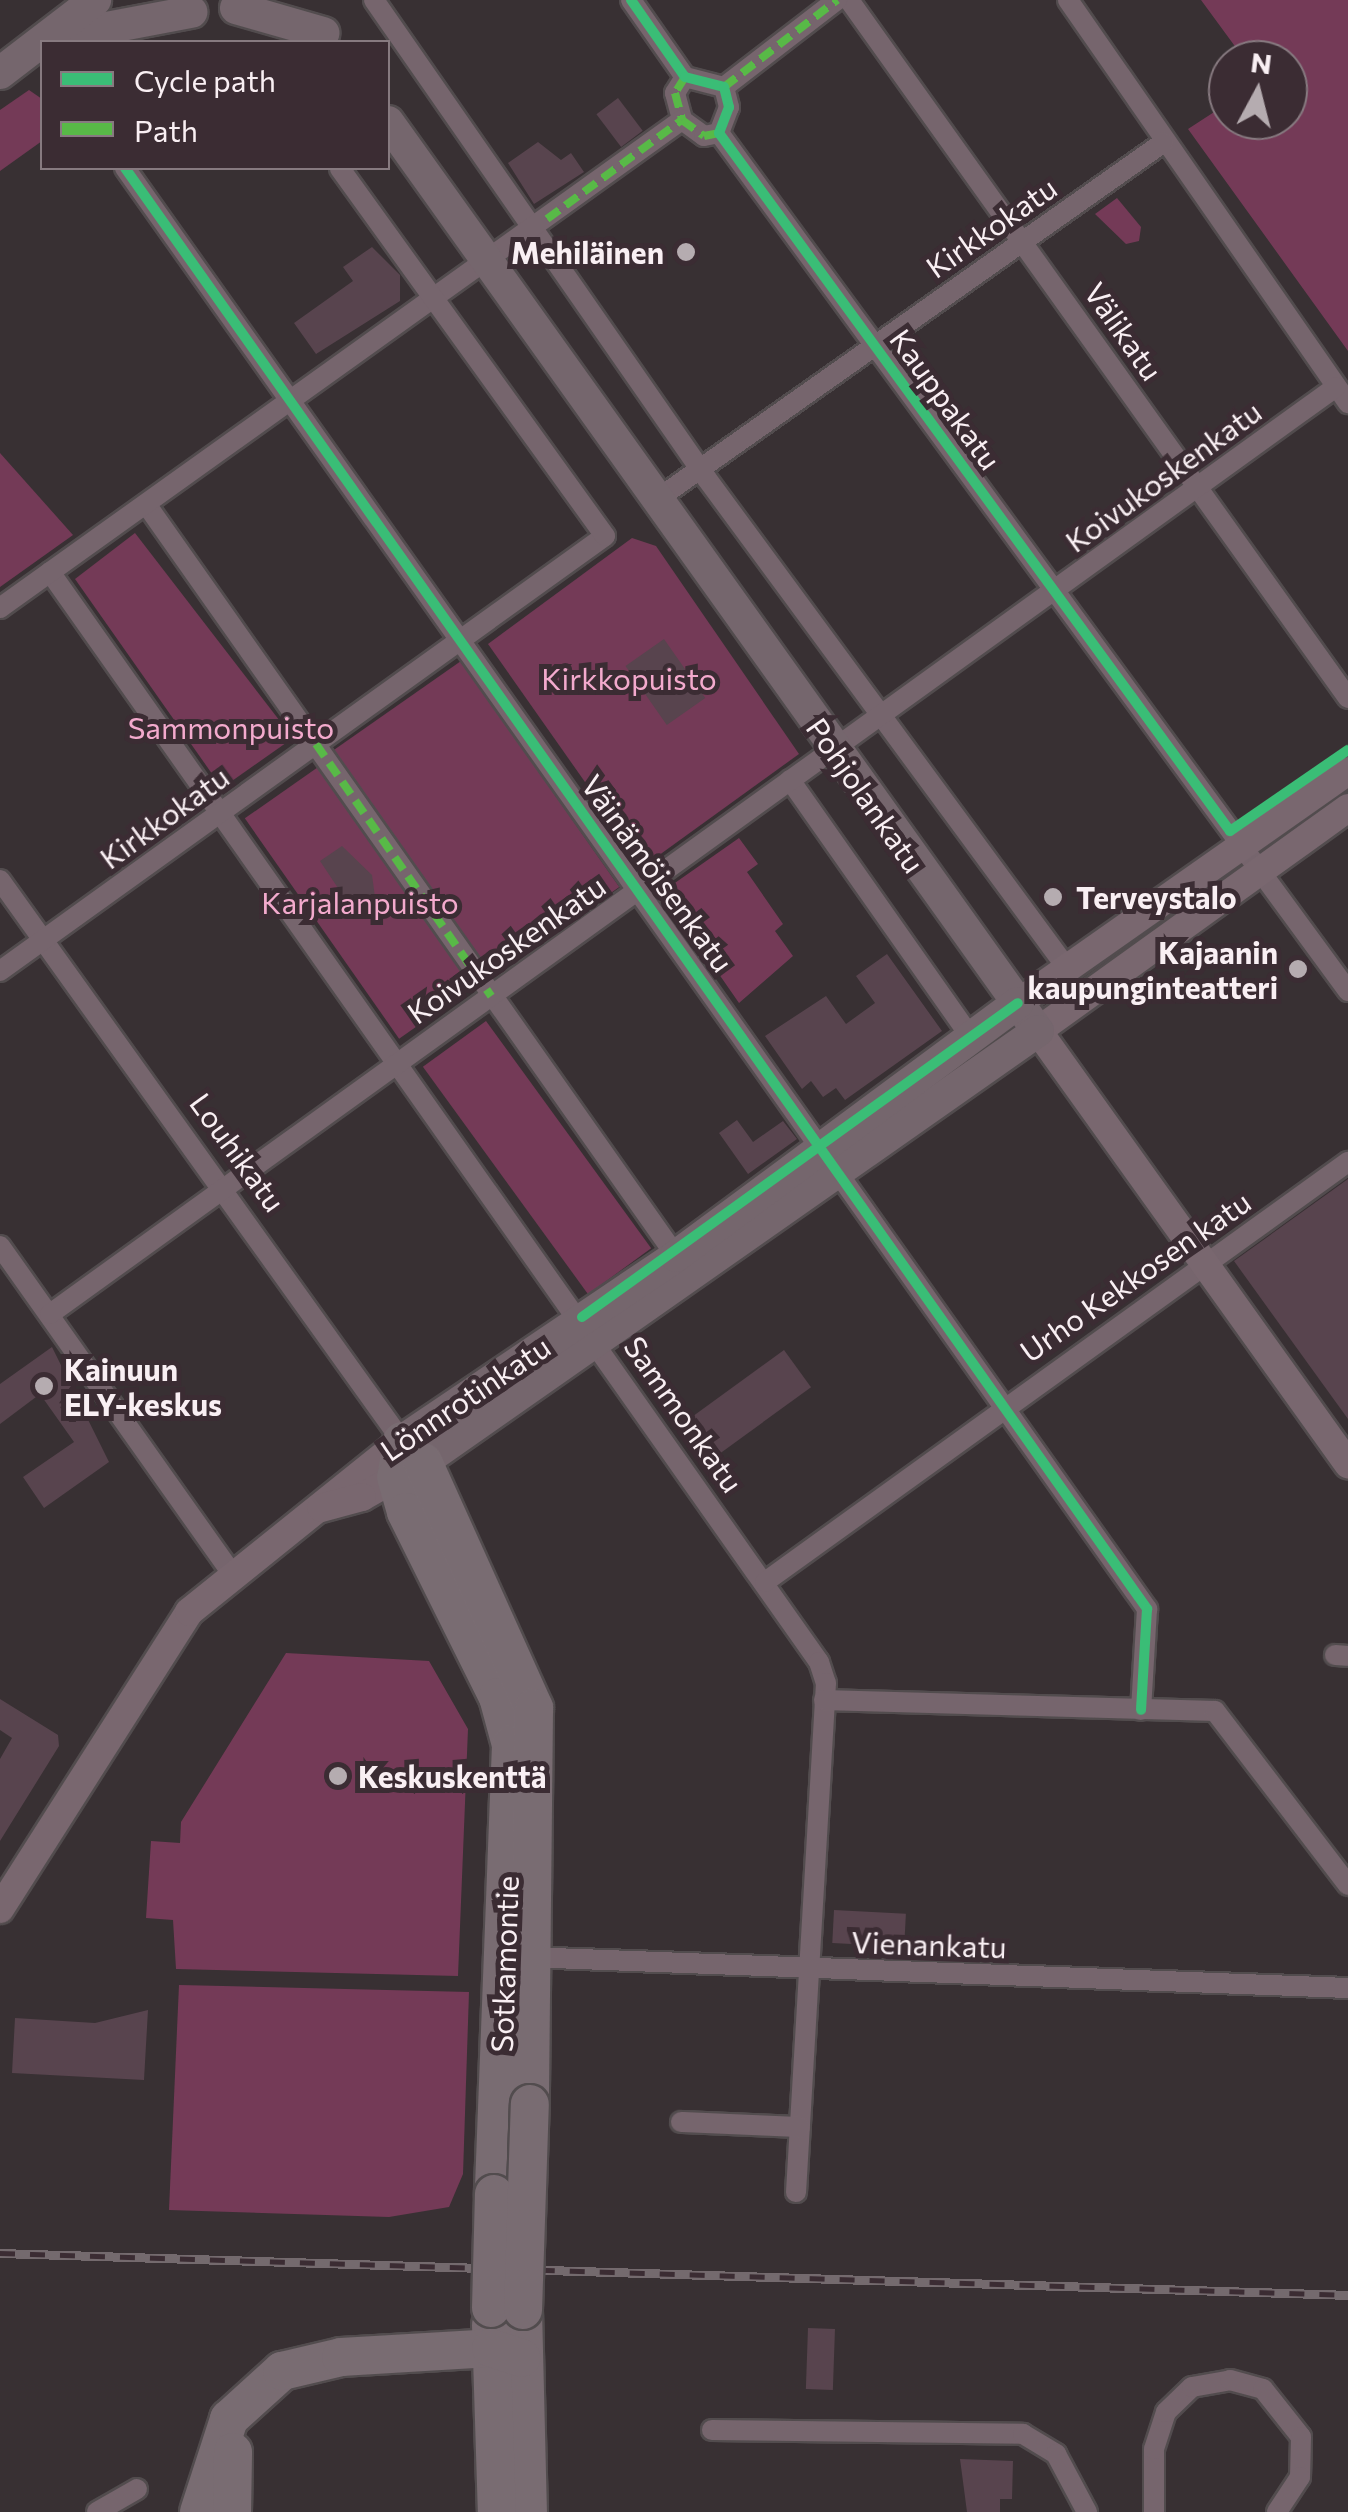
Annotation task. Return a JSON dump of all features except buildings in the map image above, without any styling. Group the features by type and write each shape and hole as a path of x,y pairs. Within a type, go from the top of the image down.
{"highway":[{"name":"Sotkamontie","path":"407,1460 444,1603 507,1720 530,2104 501,2359 510,2497"},
{"name":"Sotkamontie","path":"507,2309 494,2194 521,1957"},
{"path":"199,2512 223,2428 269,2379 325,2359 501,2359"},
{"path":"232,2512 233,2451 276,2396 314,2382 501,2359"}],"main road":[{"path":"48,40 95,0"},
{"path":"304,0 326,38"},
{"path":"57,40 177,6 242,4 326,38"},
{"path":"0,73 40,46"},
{"name":"Pohjolankatu","path":"390,125 831,749 1038,1030"},
{"name":"Lönnrotinkatu","path":"407,1460 832,1161 972,1038 1018,1003"},
{"name":"Lönnrotinkatu","path":"590,1330 676,1256 1038,1030"}],"street":[{"name":"Pohjolankatu","path":"374,0 541,223 701,468 1067,968"},
{"path":"631,0 685,77 724,87"},
{"path":"724,87 837,0"},
{"name":"Välikatu","path":"849,0 1348,698"},
{"path":"1068,0 1342,395"},
{"path":"685,77 675,93 682,120 704,136 719,133 729,107 724,87"},
{"path":"0,608 433,294 541,223 682,120"},
{"name":"Kauppakatu","path":"719,133 1348,992"},
{"name":"Kirkkokatu","path":"656,500 1164,142"},
{"name":"Väinämöisenkatu","path":"126,170 1147,1609 1141,1710"},
{"path":"341,170 433,294"},
{"name":"Kirkkokatu","path":"0,971 605,536 433,294"},
{"name":"Koivukoskenkatu","path":"50,1314 831,749 1199,488 1342,395"},
{"path":"146,504 676,1256"},
{"name":"Sammonkatu","path":"50,572 590,1330 819,1662 824,1700 796,2192"},
{"name":"Lönnrotinkatu","path":"1018,1003 1344,774"},
{"name":"Pohjolankatu","path":"790,780 972,1038"},
{"name":"Lönnrotinkatu","path":"1038,1030 1348,808"},
{"name":"Louhikatu","path":"0,880 226,1190 407,1460"},
{"name":"Pohjolankatu","path":"1038,1030 1348,1464"},
{"name":"Urho Kekkosen katu","path":"765,1582 1348,1162"},
{"path":"0,1246 230,1570"},
{"name":"Lönnrotinkatu","path":"0,1909 167,1638 230,1570 321,1508 407,1460"},
{"path":"824,1700 1141,1710 1226,1718 1348,1885"},
{"name":"Vienankatu","path":"521,1957 1348,1988"},
{"path":"681,2122 800,2127"},
{"path":"1154,2512 1154,2450 1166,2412 1192,2387 1230,2380 1263,2388 1301,2437 1300,2476 1277,2512"},
{"path":"712,2430 1023,2434 1056,2454 1087,2512"},
{"path":"97,2512 137,2489"}],"green space":[{"path":"1201,0 1348,0 1348,351 1188,129 1208,116 1208,140 1308,140 1308,40 1230,40"},
{"path":"29,90 40,98 40,142 0,171 0,110"},
{"path":"1117,198 1141,227 1139,241 1126,244 1095,214"},
{"path":"0,453 73,535 0,587"},
{"name":"Sammonpuisto","path":"135,533 293,738 222,788 75,579"},
{"name":"Kirkkopuisto","path":"632,538 656,546 799,754 644,866 488,644"},
{"path":"461,661 619,887 488,979 330,753"},
{"name":"Karjalanpuisto","path":"321,765 475,985 399,1039 245,818"},
{"path":"739,838 758,864 747,872 783,924 775,931 793,956 739,1003 662,892"},
{"path":"486,1021 651,1248 588,1294 423,1067"},
{"name":"Keskuskenttä","path":"286,1653 429,1661 468,1729 458,1976 176,1969 173,1920 146,1918 151,1841 180,1843 181,1822"},
{"path":"179,1985 469,1992 463,2174 449,2207 389,2217 169,2210"}],"railway":[{"path":"0,2253 1348,2295"}],"marked path":[{"path":"724,87 837,0"},
{"path":"685,77 675,93 682,120 704,136 719,133"},
{"path":"547,219 682,120"},
{"path":"316,744 491,996"}],"cycle path":[{"path":"631,0 685,77 724,87 729,107 719,133 1230,831 1348,750"},
{"path":"126,170 1147,1609 1141,1710"},
{"path":"582,1317 1018,1003"}],"place":[{"name":"Mehiläinen","path":"686,252"},
{"name":"Terveystalo","path":"1053,897"},
{"name":"Kajaanin kaupunginteatteri","path":"1298,969"},
{"name":"Kainuun ELY-keskus","path":"44,1386"},
{"name":"Keskuskenttä","path":"338,1776"}]}
